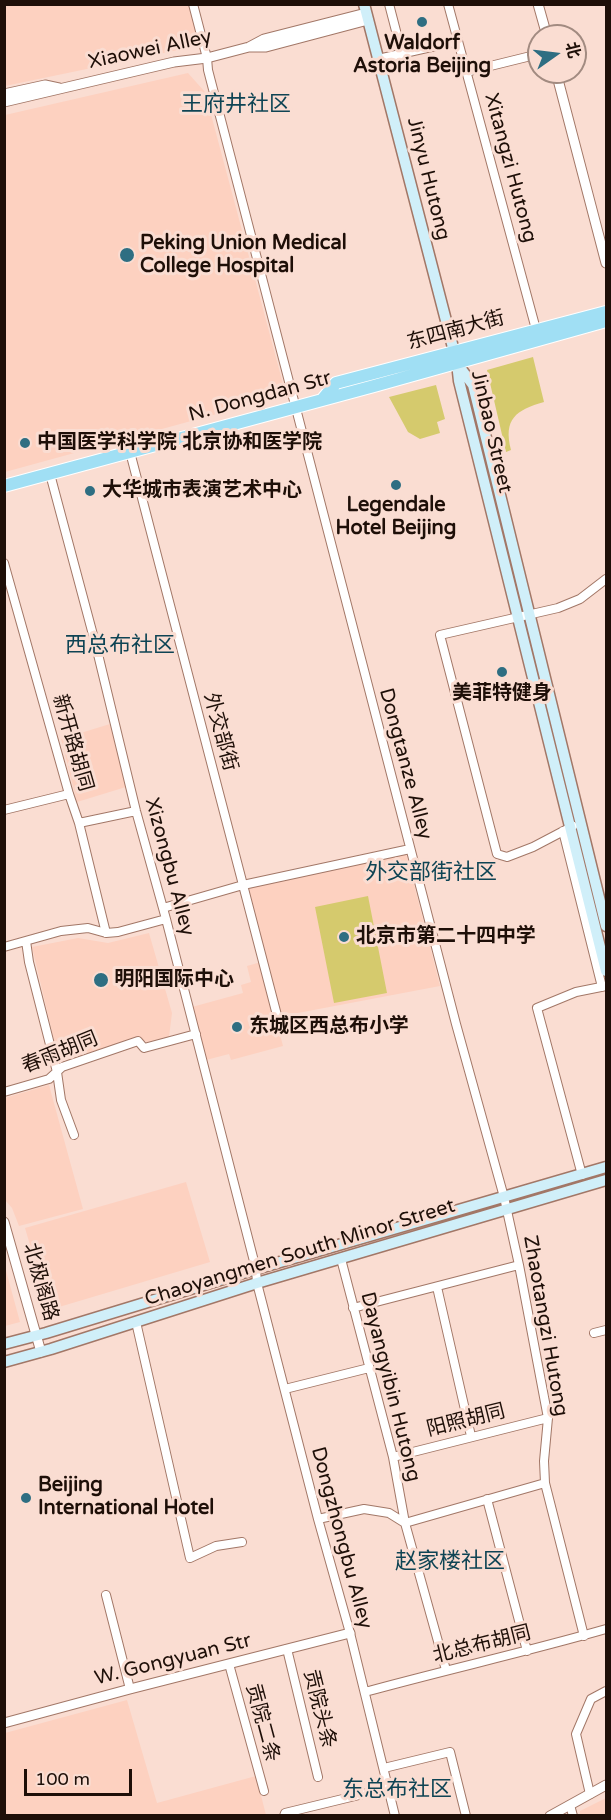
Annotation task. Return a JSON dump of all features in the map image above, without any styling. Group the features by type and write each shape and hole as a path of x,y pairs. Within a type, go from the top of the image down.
{"main road":[{"name":"Jinyu Hutong","path":"366,13 455,358"},
{"name":"东四南大街","path":"455,358 538,335 606,312"},
{"name":"东四南大街","path":"538,335 606,321"},
{"name":"N. Dongdan Str","path":"4,486 295,408 455,358"},
{"name":"Jinbao Street","path":"455,358 473,385 523,616 606,971"},
{"name":"Jinbao Street","path":"571,827 606,926"},
{"name":"Chaoyangmen South Minor Street","path":"4,1344 606,1167"},
{"name":"Chaoyangmen South Minor Street","path":"4,1362 257,1283 606,1180"}],"street":[{"name":"Dongtanze Alley","path":"193,4 295,408 456,1024 504,1197"},
{"path":"389,4 402,54"},
{"name":"Xitangzi Hutong","path":"448,4 538,335"},
{"path":"538,4 544,24"},
{"name":"Xiaowei Alley","path":"4,102 174,62 207,58 249,47 266,47 366,13"},
{"path":"378,59 458,41"},
{"path":"466,72 527,57"},
{"path":"559,84 606,263"},
{"name":"Xiaowei Alley","path":"4,94 45,85 59,88"},
{"name":"外交部街","path":"130,452 278,1020"},
{"name":"Xizongbu Alley","path":"50,474 256,1269"},
{"name":"新开路胡同","path":"4,563 79,823 106,933"},
{"path":"582,1174 537,1008 576,993 604,987 571,827 533,847 507,856 497,854 440,635 570,604 606,579"},
{"path":"4,810 69,794"},
{"path":"79,823 136,811"},
{"path":"163,908 243,885 411,849"},
{"path":"4,946 61,931 88,928 106,933 118,932 166,919"},
{"path":"26,940 29,962 57,1072 61,1100 74,1135"},
{"name":"春雨胡同","path":"4,1092 49,1079 62,1067 138,1041 144,1048 196,1034"},
{"name":"Zhaotangzi Hutong","path":"504,1197 548,1418 544,1461 545,1483 584,1636"},
{"name":"北极阁路","path":"4,1222 41,1352"},
{"name":"Dayangyibin Hutong","path":"341,1259 393,1456 405,1523 446,1670"},
{"path":"353,1308 519,1265"},
{"name":"Dongzhongbu Alley","path":"256,1269 257,1283 350,1633 395,1815"},
{"path":"437,1287 471,1436"},
{"path":"136,1322 190,1558 216,1546 242,1542"},
{"path":"594,1333 606,1330"},
{"path":"285,1389 369,1368"},
{"name":"阳照胡同","path":"393,1456 548,1418"},
{"path":"318,1519 364,1509 389,1513 405,1523 545,1483"},
{"path":"487,1499 527,1651"},
{"path":"106,1595 130,1689"},
{"name":"北总布胡同","path":"365,1692 606,1630"},
{"name":"W. Gongyuan Str","path":"4,1723 350,1633"},
{"name":"贡院头条","path":"287,1649 318,1777"},
{"name":"贡院二条","path":"229,1664 264,1791"},
{"path":"590,1794 576,1734 591,1699 606,1691"},
{"path":"384,1768 450,1752 466,1815"},
{"path":"550,1815 606,1785"},
{"path":"284,1815 388,1788"},
{"path":"570,1805 573,1815"}],"shaded area":[{"path":"4,5 190,5 197,31 183,49 5,86"},
{"name":"Peking Union Medical College Hospital","path":"188,73 205,92 286,395 5,472 5,115"},
{"path":"533,357 544,402 514,417 509,431 511,450 506,452 487,370"},
{"path":"436,385 445,419 437,422 440,433 420,439 408,432 389,397"},
{"path":"110,724 126,787 77,802 61,739"},
{"name":"北京市第二十四中学","path":"406,853 440,986 282,1016 248,888"},
{"path":"368,896 387,993 334,1003 315,907"},
{"name":"明阳国际中心","path":"149,933 172,1013 169,1037 147,1042 139,1038 59,1061 32,947 78,938 108,943"},
{"name":"东城区西总布小学","path":"261,962 283,1046 231,1060 229,1054 206,1060 192,1007 243,993 241,985 251,982 247,966"},
{"path":"49,1085 83,1209 19,1226 12,1208 5,1200 5,1098"},
{"path":"186,1182 210,1262 49,1310 25,1228"},
{"path":"5,1267 20,1322 4,1326"},
{"path":"127,1700 157,1803 256,1776 266,1815 5,1816 5,1733"},
{"path":"606,1798 606,1815 580,1815 580,1811"}],"place":[{"name":"Waldorf Astoria Beijing","path":"422,22"},
{"name":"Peking Union Medical College Hospital","path":"127,255"},
{"name":"中国医学科学院 北京协和医学院","path":"25,443"},
{"name":"Legendale Hotel Beijing","path":"396,485"},
{"name":"大华城市表演艺术中心","path":"90,491"},
{"name":"美菲特健身","path":"502,672"},
{"name":"北京市第二十四中学","path":"344,937"},
{"name":"明阳国际中心","path":"101,980"},
{"name":"东城区西总布小学","path":"237,1027"},
{"name":"Beijing International Hotel","path":"26,1498"}],"district":[{"name":"王府井社区","path":"236,105"},
{"name":"西总布社区","path":"120,646"},
{"name":"外交部街社区","path":"431,873"},
{"name":"赵家楼社区","path":"450,1562"},
{"name":"东总布社区","path":"397,1790"}]}
